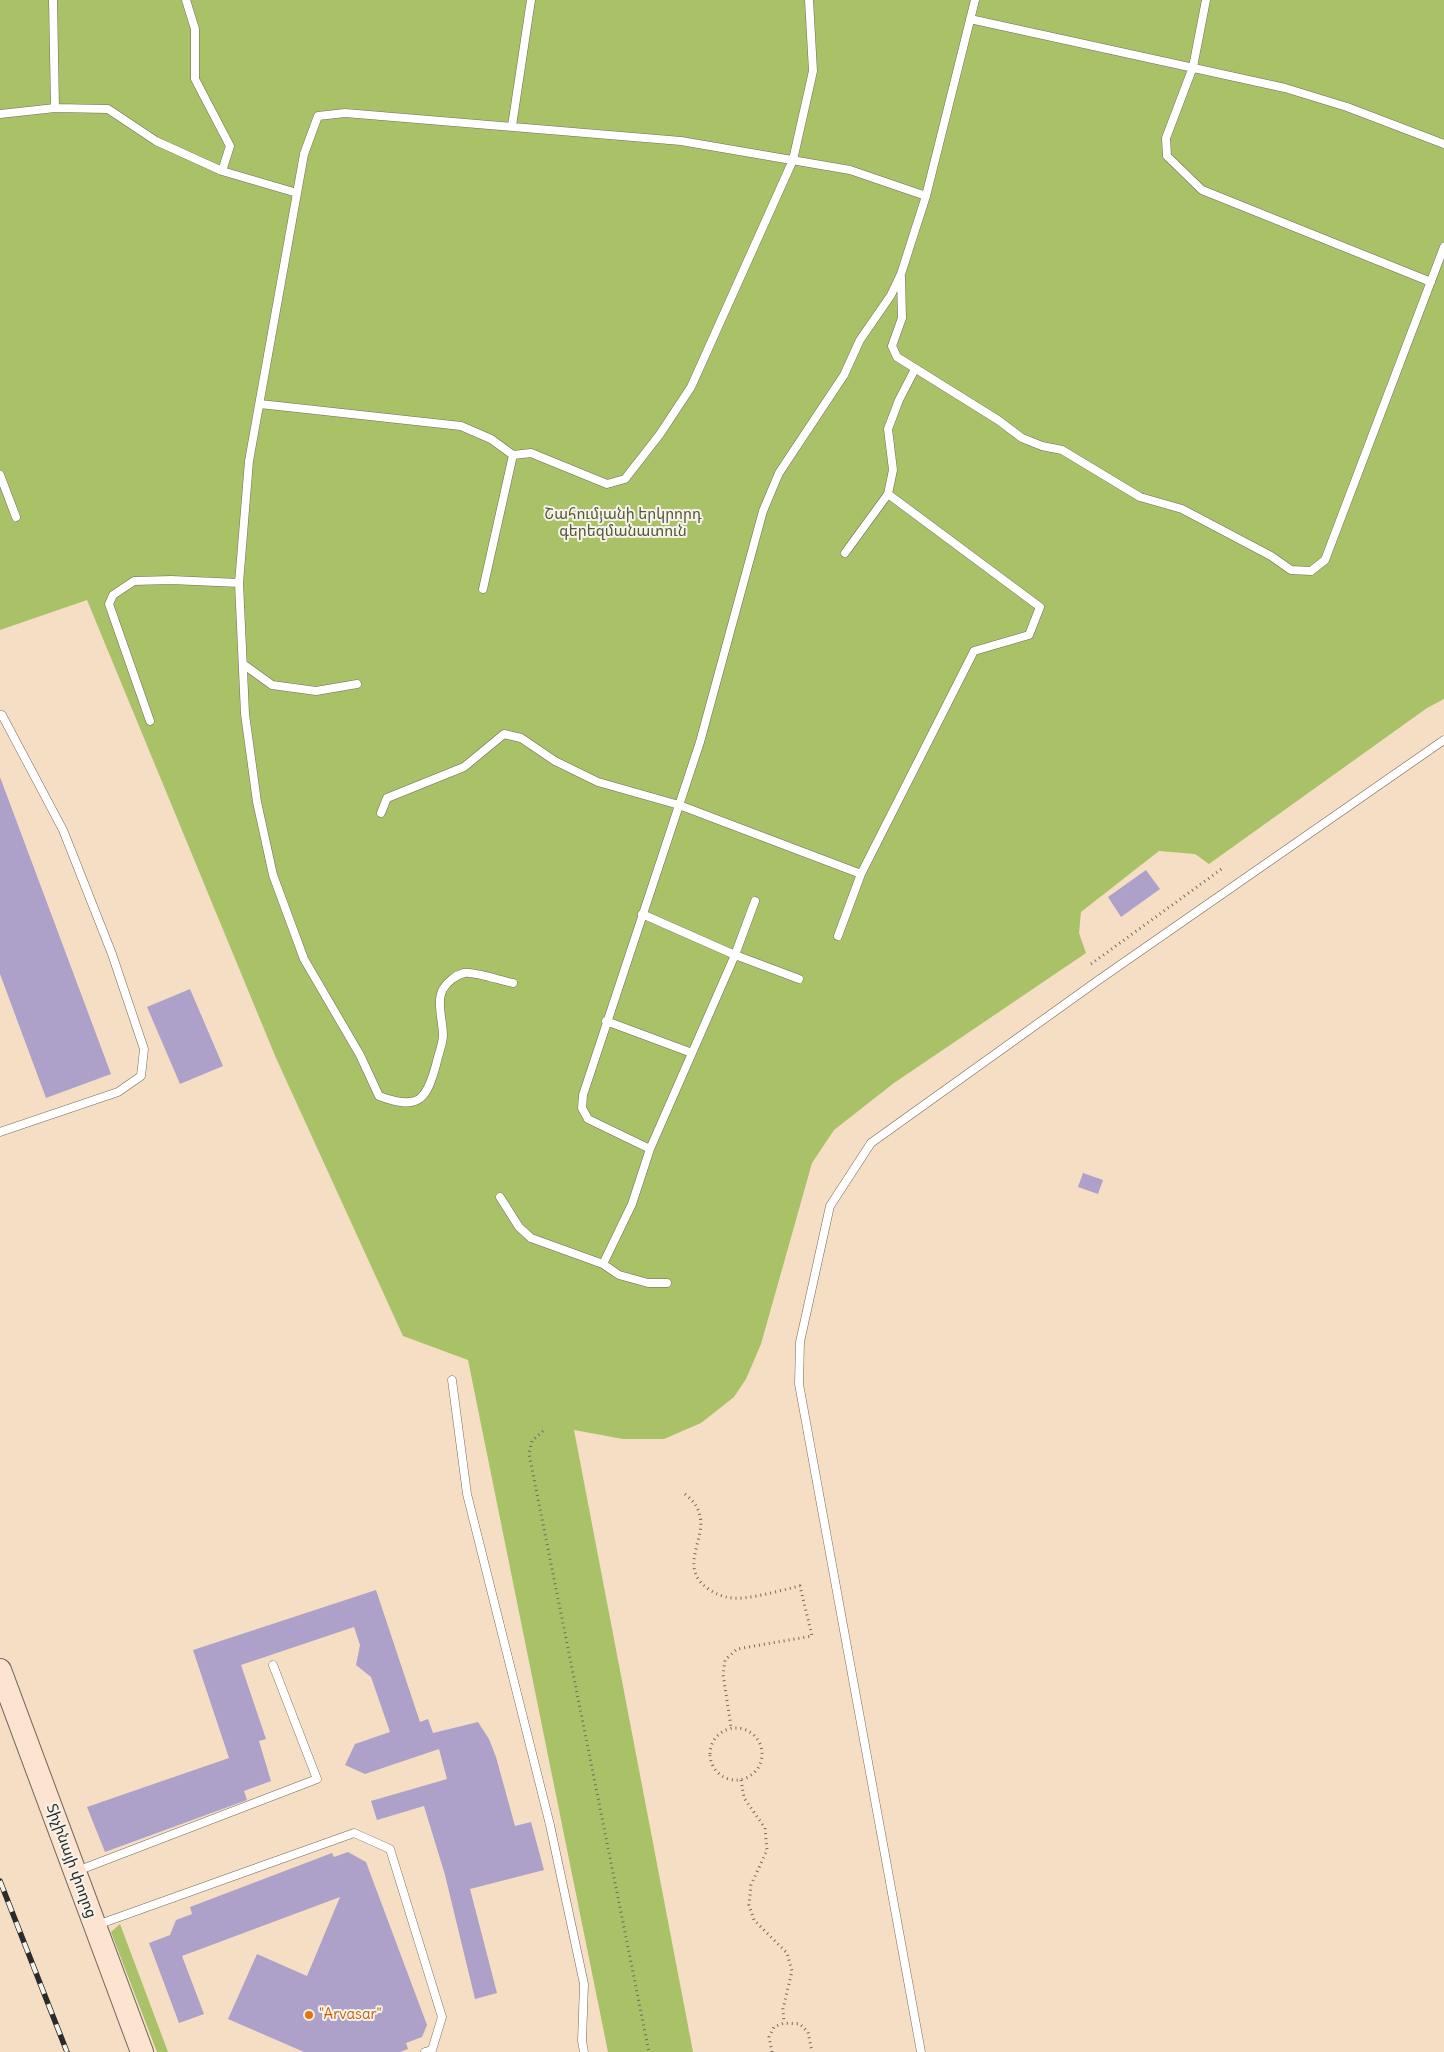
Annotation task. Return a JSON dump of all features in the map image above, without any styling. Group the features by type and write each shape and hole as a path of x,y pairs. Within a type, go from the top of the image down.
{"street":[{"name":"Տիչինայի փողոց","path":"0,1670 142,2052"}],"lane":[{"path":"53,0 55,108"},
{"path":"186,0 196,29 195,79 230,146 222,171"},
{"path":"512,126 531,0"},
{"path":"260,404 461,426 491,439 513,455 531,453 607,484 625,479 660,434 691,387 794,160 813,72 808,0"},
{"path":"650,1148 588,1119 582,1108 583,1094 700,742 763,511 779,473 844,375 860,340 891,295 901,274 926,196 975,0"},
{"path":"1206,0 1193,66 1166,138 1167,156 1202,190 1431,282"},
{"path":"970,19 1193,66 1240,80 1286,88 1347,107 1444,144"},
{"path":"0,114 55,108 108,109 156,141 222,171 297,193"},
{"path":"513,984 466,973 453,978 442,990 440,1009 443,1036 430,1087 421,1097 410,1104 394,1102 379,1096 360,1055 304,959 273,875 257,802 245,714 239,583 250,461 304,154 318,116 345,113 681,141 850,170 926,196"},
{"path":"901,274 902,318 892,346 898,358 998,420 1022,438 1042,446 1062,450 1140,497 1182,509 1271,556 1291,570 1311,571 1325,560 1444,248"},
{"path":"846,553 888,494 893,470 888,429 899,400 915,368"},
{"path":"483,589 513,455"},
{"path":"0,475 16,517"},
{"path":"838,936 861,874 974,651 1029,635 1040,607 888,494"},
{"path":"150,721 109,604 113,595 134,581 171,580 239,583"},
{"path":"243,664 272,685 316,691 357,684"},
{"path":"0,715 2,715 63,830 112,954 144,1049 141,1076 118,1092 0,1132"},
{"path":"381,813 387,798 464,767 504,734 521,738 555,761 598,782 679,805 861,874"},
{"path":"921,2052 799,1384 800,1342 830,1206 872,1143 1100,980 1444,740"},
{"path":"603,1264 632,1204 650,1148 734,955 755,901"},
{"path":"642,914 734,955 799,979"},
{"path":"606,1021 692,1053"},
{"path":"500,1197 519,1227 531,1238 603,1264 619,1275 648,1283 667,1283"},
{"path":"452,1380 467,1494 550,1825 584,1984 582,2041 584,2052"},
{"path":"75,1872 316,1779 273,1665"},
{"path":"95,1925 354,1833 390,1849 442,2017 432,2050 425,2052"}],"path":[{"path":"1091,964 1223,868"},
{"path":"543,1431 532,1441 529,1454 649,2052"},
{"path":"685,1494 695,1503 701,1517 694,1562 697,1577 706,1587 721,1597 742,1598 800,1586 812,1636 737,1649 725,1660 723,1674 732,1728"},
{"path":"732,1728 741,1728 756,1737 762,1753 756,1770 741,1780 733,1780 717,1773 710,1758 709,1750 716,1735 732,1728"},
{"path":"741,1780 744,1798 765,1828 767,1850 750,1885 748,1905 754,1920 787,1953 792,1971 783,2009 784,2023"},
{"path":"772,2052 769,2037 774,2027 784,2023 800,2024 808,2032 812,2052"}],"green space":[{"name":"Շահումյանի երկրորդ գերեզմանատուն","path":"0,0 1444,0 1444,699 1427,708 1209,864 1195,854 1159,851 1081,912 1079,933 1086,953 894,1083 834,1130 812,1163 761,1344 746,1379 734,1397 701,1423 664,1439 623,1439 574,1430 693,2052 608,2052 468,1360 403,1336 276,1058 87,600 0,630"},
{"path":"120,1924 168,2052 157,2052 111,1932"}],"building":[{"path":"0,777 111,1074 46,1098 0,974"},
{"path":"1146,870 1160,889 1121,917 1108,897"},
{"path":"190,989 223,1066 180,1084 147,1007"},
{"path":"1083,1173 1103,1180 1098,1194 1078,1187"},
{"path":"376,1590 420,1722 428,1719 433,1733 478,1722 489,1739 496,1757 515,1826 531,1822 544,1870 470,1889 497,1993 475,1999 445,1875 424,1806 377,1820 371,1801 447,1779 439,1749 365,1774 345,1765 355,1744 390,1732 371,1677 356,1665 360,1645 354,1627 241,1665 266,1739 259,1741 271,1781 244,1791 247,1800 105,1852 87,1807 229,1758 193,1650"},
{"path":"348,1852 366,1862 427,2025 422,2037 406,2043 408,2049 400,2052 304,2052 228,2019 257,1954 307,1976 340,1897 182,1956 204,2014 179,2023 149,1943 170,1935 176,1920 192,1914 190,1907 332,1853 334,1857"}],"railway":[{"path":"0,1881 67,2052"}],"place":[{"name":"\"Arvasar\"","path":"309,2015"}]}
